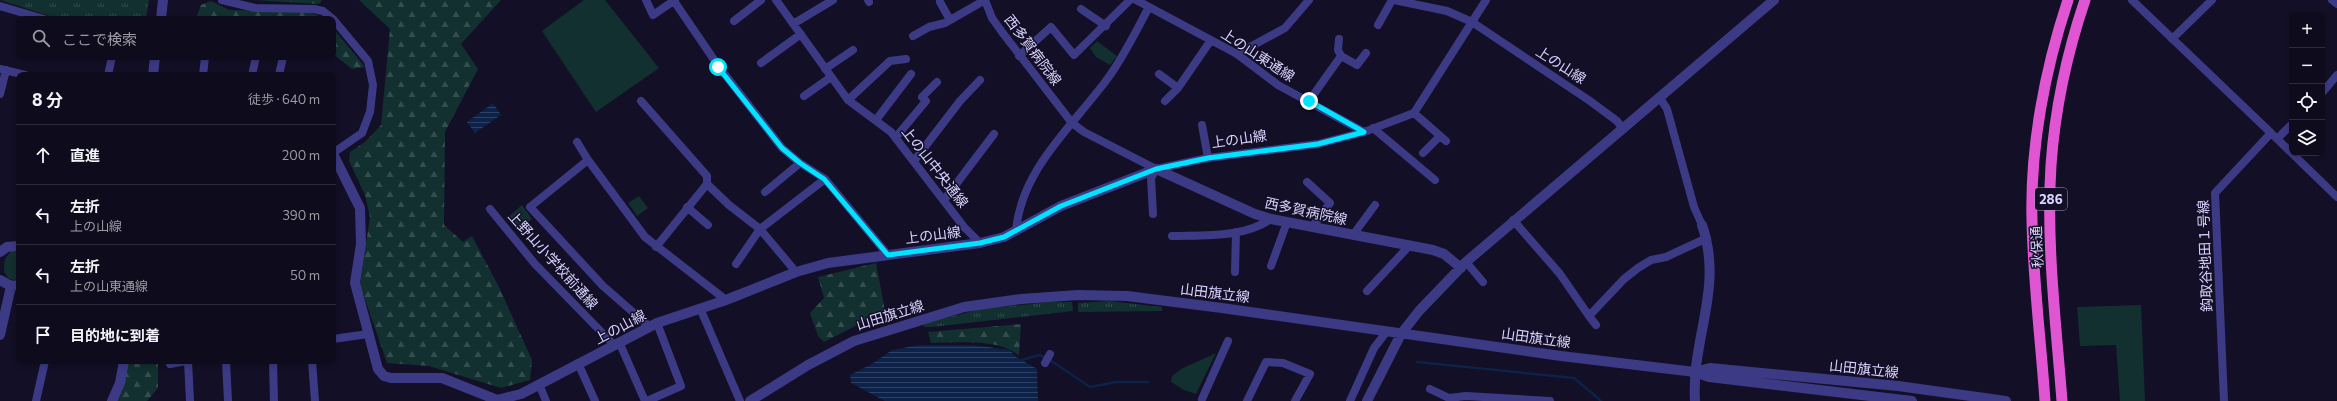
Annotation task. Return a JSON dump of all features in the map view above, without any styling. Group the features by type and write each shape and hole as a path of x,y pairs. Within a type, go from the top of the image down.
{"highway":[{"name":"秋保通","path":"2045,401 2032,220 2035,164 2041,110 2056,35 2068,0"},
{"name":"秋保通","path":"2062,401 2050,222 2051,165 2058,112 2071,40 2085,0"}],"street":[{"path":"161,16 164,0"},
{"name":"上の山線","path":"222,0 254,8 314,8 323,11 329,16"},
{"path":"646,0 653,15 675,1 718,67 782,148 800,163 824,179 888,255"},
{"path":"734,21 761,0"},
{"name":"上の山中央通線","path":"776,0 848,100 876,120 896,137 944,200 980,243"},
{"path":"793,24 833,0"},
{"path":"913,36 950,20 985,0"},
{"name":"西多賀病院線","path":"985,0 992,18 1019,56 1072,123 1084,132 1156,169 1254,214 1271,219 1410,245 1444,254 1463,265"},
{"path":"1019,56 1051,27 1074,55 1106,26 1130,0"},
{"path":"1237,54 1285,28 1309,0"},
{"path":"1378,25 1393,0"},
{"name":"上の山線","path":"1393,0 1447,11 1472,22 1590,101 1617,121 1623,129"},
{"path":"1424,153 1443,139 1414,113 1486,0"},
{"path":"1367,401 1402,334 1419,311 1463,265 1513,220 1660,98 1774,0"},
{"path":"2132,0 2337,197"},
{"path":"2172,39 2212,0"},
{"path":"2332,0 2337,4"},
{"name":"上の山東通線","path":"1139,1 1237,54 1278,85 1364,132"},
{"path":"940,2 950,20"},
{"path":"0,6 34,16"},
{"path":"1016,230 1022,196 1033,174 1108,78 1149,7"},
{"path":"1081,9 1106,26"},
{"name":"上の山線","path":"336,23 368,61 373,86 370,112 362,133 336,152"},
{"path":"761,63 800,34"},
{"path":"1339,39 1338,50 1341,56 1357,65 1366,53"},
{"path":"1165,101 1178,88 1211,40"},
{"path":"825,69 853,50"},
{"path":"1309,101 1341,56"},
{"path":"848,100 890,60 906,59"},
{"path":"109,72 111,60"},
{"path":"153,72 155,60"},
{"path":"203,72 205,60"},
{"path":"253,72 255,60"},
{"path":"280,72 282,60"},
{"path":"0,94 3,69 16,73"},
{"path":"876,120 911,74"},
{"path":"1159,74 1178,88"},
{"path":"2325,89 2337,75"},
{"path":"804,96 831,77"},
{"path":"914,161 960,101 980,80"},
{"path":"896,137 926,101 922,97 937,82"},
{"path":"1660,98 1667,109 1694,207 1706,238 1710,261 1710,285 1695,372 1695,401"},
{"path":"641,101 707,176 707,184 656,247"},
{"name":"上の山線","path":"336,160 360,208 361,244 355,283 378,369 384,376 391,378 442,378 497,400 521,394 653,325 726,300 796,272 828,264 980,243 1004,237 1061,206 1156,169 1208,158 1318,144 1364,132 1414,113"},
{"path":"1202,125 1208,158"},
{"name":"鈎取谷地田１号線","path":"2224,401 2215,193 2274,136 2289,126"},
{"path":"1373,128 1435,180"},
{"path":"944,200 994,134"},
{"path":"578,142 588,160 618,203 645,237 726,300"},
{"path":"588,160 530,207 604,286 653,325 681,386 646,401 617,345"},
{"path":"765,192 800,163"},
{"path":"1153,214 1151,178 1156,169"},
{"path":"736,264 760,229 824,179"},
{"path":"1308,182 1330,203 1313,226"},
{"path":"707,184 729,205 760,229 796,272"},
{"path":"1353,235 1375,205"},
{"path":"687,207 708,224"},
{"name":"上野山小学校前通線","path":"490,209 535,264 617,345"},
{"path":"1172,236 1236,232 1260,227 1271,219"},
{"path":"1513,220 1560,274 1596,325"},
{"path":"1272,266 1288,222"},
{"path":"1235,272 1236,232"},
{"path":"1589,316 1624,279 1638,268 1651,260 1666,257 1706,238"},
{"path":"1367,291 1410,245"},
{"path":"0,252 7,247 16,246"},
{"path":"1463,265 1483,282"},
{"path":"0,280 15,286 0,335"},
{"name":"山田旗立線","path":"750,401 808,365 854,341 964,307 1021,298 1078,295 1127,296 1302,318 1402,334 1561,356 1695,372 1717,378 1874,399 1912,401"},
{"path":"700,308 740,401"},
{"path":"1350,401 1374,348 1387,331"},
{"path":"336,338 368,334"},
{"path":"1201,400 1228,341"},
{"path":"1045,362 1050,354"},
{"path":"1248,401 1266,362 1283,363 1310,374 1295,401"},
{"path":"36,401 44,364"},
{"path":"112,401 120,383 123,364"},
{"path":"187,364 190,401"},
{"path":"226,364 228,401"},
{"path":"273,364 274,401"},
{"path":"312,364 315,401"},
{"path":"578,364 595,401"},
{"name":"山田旗立線","path":"1695,372 1710,368 1898,386 2006,401"},
{"path":"539,384 546,401"},
{"path":"1430,389 1449,398 1550,401"}],"green space":[{"path":"0,0 149,0 146,16 50,16"},
{"path":"253,0 322,0 319,4"},
{"path":"359,0 501,0 461,44 478,69 445,132 444,225 463,242 472,236 499,287 532,360 530,380 501,388 429,366 387,363 360,285 370,217 365,195 349,161 350,152 365,142 381,125 390,29"},
{"path":"584,0 605,0 659,68 596,112 542,31"},
{"path":"211,1 229,10 310,12 319,16 197,16 201,5"},
{"path":"336,32 365,67 352,69 336,56"},
{"path":"1097,41 1117,56 1110,65 1096,57 1090,48"},
{"path":"639,196 648,208 637,216 628,203"},
{"path":"522,205 532,219 518,230 507,218"},
{"path":"13,251 16,252 16,280 8,278 5,274 4,264 9,254"},
{"path":"876,263 885,311 824,342 818,336 810,313 824,298 818,277"},
{"path":"1109,301 1162,307 1162,311 1078,312 1078,303"},
{"path":"1050,302 1072,302 1073,311 932,327 924,327 923,324 980,309"},
{"path":"2141,305 2145,401 2120,401 2116,345 2080,346 2077,307"},
{"path":"1021,324 1019,356 1011,350 1001,346 989,344 965,342 931,343 928,332"},
{"path":"1216,353 1196,394 1184,390 1171,382 1172,376 1181,369"},
{"path":"128,364 158,364 158,388 147,401 116,401 124,384"}],"water":[{"path":"493,103 501,115 475,133 467,122"},
{"path":"920,345 973,345 1010,350 1016,357 1037,369 1038,401 885,401 851,383 850,375 872,364 892,350"}],"waterway":[{"path":"1019,361 1039,355 1047,358"},
{"path":"1050,360 1090,387 1116,382 1148,382"},
{"path":"1417,362 1574,378 1601,401"}],"route":[{"path":"718,67 782,148 800,163 824,179 888,255 980,243 1004,237 1038,220 1061,206 1156,169 1208,158 1261,150 1318,144 1364,132 1309,101"}]}
